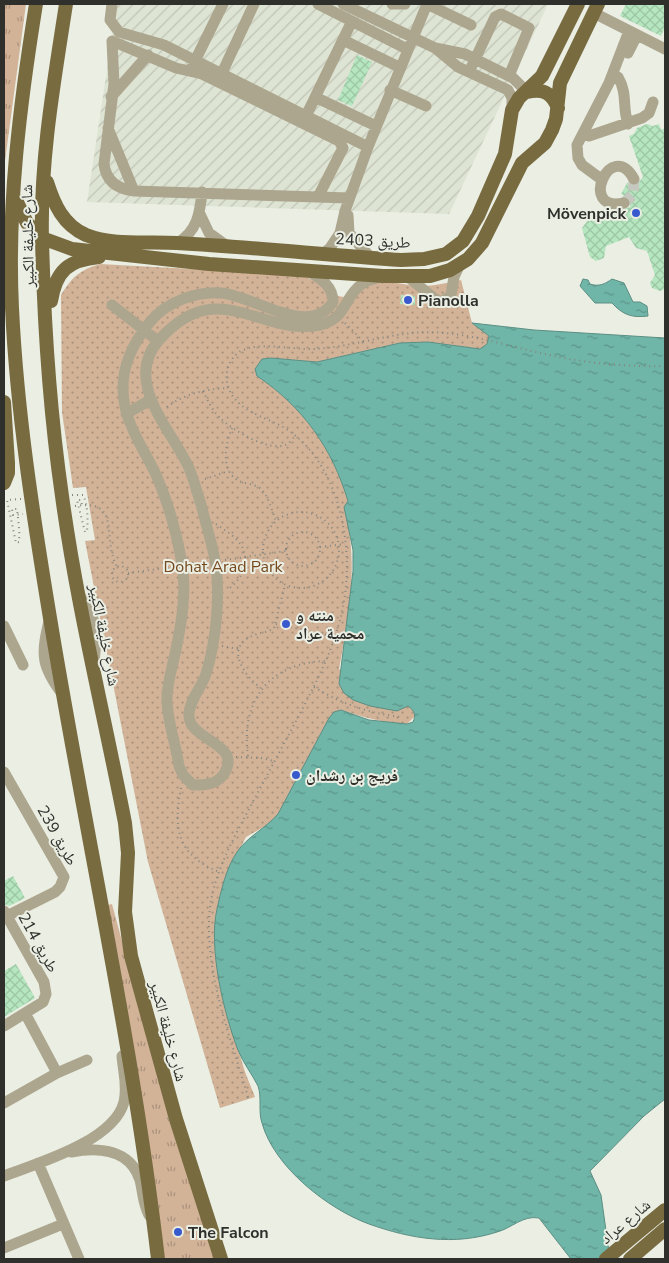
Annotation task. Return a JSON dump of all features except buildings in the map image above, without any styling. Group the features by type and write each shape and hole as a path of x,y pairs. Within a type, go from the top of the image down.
{"main road":[{"name":"شارع خليفة الكبير","path":"36,4 23,89 14,194 12,306 22,437 30,498 63,695 127,1040 158,1259"},
{"name":"شارع خليفة الكبير","path":"66,4 51,96 44,174 42,238 47,327 62,496 78,593 126,830 128,868 125,912 130,956 176,1119 221,1259"},
{"name":"طريق 2403","path":"44,174 58,211 74,228 85,234 110,240 178,243 371,258 424,259 446,254 463,242 478,216 505,154 512,110 519,98 542,76 578,4"},
{"name":"طريق 2403","path":"123,254 208,264 383,276 430,276 460,264 482,243 522,163 545,143 552,130 558,108 560,83 596,8"},
{"path":"562,37 579,44"},
{"path":"527,92 537,89 547,92 554,99 558,108"},
{"path":"508,131 511,141 518,148 527,151 537,149"},
{"path":"14,194 24,218 42,238 72,249 123,254"},
{"path":"4,274 13,240"},
{"path":"47,327 54,284 61,272 73,262 88,258 123,254"},
{"path":"329,255 334,272"},
{"path":"4,402 8,463 8,472 4,483"},
{"name":"شارع عراد","path":"606,1259 665,1210"},
{"name":"شارع عراد","path":"630,1259 665,1229"}],"street":[{"path":"112,4 110,20 119,32 164,45 368,146"},
{"path":"189,70 223,4"},
{"path":"222,73 254,4"},
{"path":"318,4 407,49"},
{"path":"343,4 435,48 454,51 475,59 509,76 520,83 527,92"},
{"path":"392,4 404,4"},
{"path":"329,255 345,226 349,198 368,146 427,4 471,26"},
{"name":"طريق 2403","path":"596,8 633,33 665,47"},
{"path":"469,72 496,16 503,14 529,28 529,33 509,76"},
{"path":"306,116 352,21"},
{"path":"601,179 585,169 578,158 577,145 591,128 620,70 633,33"},
{"path":"343,40 400,67"},
{"path":"318,197 342,150 341,143 189,70 176,68 112,41 114,71 104,164 105,173 116,186 134,191 202,192 318,197 349,198"},
{"path":"435,48 450,61 469,72 508,90 512,98 512,110"},
{"path":"111,97 148,55"},
{"path":"620,70 626,97 625,110 628,124"},
{"path":"390,90 426,106"},
{"path":"315,97 376,126"},
{"path":"591,128 628,124 646,116 653,102"},
{"path":"108,126 134,191"},
{"path":"624,202 616,204 607,200 601,192 601,179 609,170 620,168 629,172 634,179"},
{"path":"178,243 189,235 200,214 202,192"},
{"path":"200,214 209,233 228,247"},
{"path":"345,226 354,240 371,258"},
{"path":"407,276 435,299 442,302 451,295 454,277 460,264"},
{"path":"307,270 325,282 333,292"},
{"path":"334,272 333,302 330,307 316,315 306,316 277,312 237,296 222,293 203,294 186,298 154,317 131,352 123,372 122,394 126,414 157,476 170,510 182,566 183,598 180,633 167,698 179,766 183,775 193,785 206,785 215,782 223,774 227,758 216,742 201,736 192,728 189,711 206,675 212,644 217,597 215,561 204,515 188,468 150,400 146,373 150,358 158,341 186,318 202,312 220,309 237,310 277,323 306,326 331,321 338,316 352,294 362,284 383,276"},
{"path":"112,306 158,341"},
{"path":"126,414 150,400"},
{"path":"4,626 23,665"},
{"path":"169,710 189,711"},
{"name":"طريق 239","path":"4,772 64,877 60,887 55,892 5,914"},
{"name":"طريق 214","path":"4,1026 43,1002 46,988 5,914"},
{"path":"25,1013 57,1073"},
{"path":"4,1176 62,1153 104,1129 119,1113 125,1095 122,1056 127,1040"},
{"path":"4,1103 57,1073 87,1060"},
{"path":"62,1153 94,1148 110,1151 124,1158 138,1176 144,1205 154,1221"},
{"path":"38,1163 79,1259"},
{"path":"4,1248 63,1224"},
{"path":"4,1254 6,1259"}],"path":[{"path":"338,316 364,342"},
{"path":"248,1098 216,984 210,953 208,922 212,890 230,844 328,660 345,603 347,574 346,544 337,502 318,461 295,436 244,408 234,400 228,388 226,375 230,362 239,352 252,346 310,350 364,342 401,333 422,332 457,334 550,355 586,361 665,366"},
{"path":"158,414 184,397 203,391 228,388"},
{"path":"203,391 220,418 249,438 267,444 288,444 295,436"},
{"path":"232,428 225,449 229,471 241,482 256,486 262,490 277,522"},
{"path":"194,483 229,471"},
{"path":"30,498 7,500 16,543 19,542 20,537 17,509 12,509 13,515 30,512"},
{"path":"84,505 81,500 76,500 85,532 87,531 87,524 85,499"},
{"path":"73,506 94,505 103,510 108,519 110,549 117,566"},
{"path":"296,513 318,517 334,532 339,545 335,566 321,583 300,588 285,585 268,569 264,554 268,533 277,522 296,513"},
{"path":"204,515 236,539 245,557 245,565 238,581 217,597"},
{"path":"301,532 314,536 320,547 317,560 305,566 292,563 286,551 290,538 301,532"},
{"path":"320,547 346,544"},
{"path":"117,566 124,567 128,573 123,582 113,579 112,572 117,566"},
{"path":"262,688 242,670 238,656 239,649 246,639 270,631 276,624 285,585"},
{"path":"276,624 336,637"},
{"path":"212,644 239,649"},
{"path":"248,756 246,722 252,703 262,688 279,673 297,664 328,660"},
{"path":"314,687 334,700 355,708 401,716"},
{"path":"227,758 248,756 274,762"},
{"path":"183,775 176,817 178,832 184,846 193,857 205,866 218,872"}],"shaded area":[{"path":"117,4 548,4 449,214 87,202"}],"green space":[{"path":"4,4 26,4 5,161 4,222"},
{"name":"Dohat Arad Park","path":"100,264 300,275 323,284 328,294 354,299 362,290 379,282 426,286 461,280 472,323 489,336 487,344 480,349 428,342 400,343 317,362 262,359 256,369 257,376 288,401 314,430 334,463 348,501 345,507 351,549 351,588 339,669 402,707 408,706 413,710 415,716 407,724 373,719 341,710 278,814 269,824 246,837 227,874 216,912 215,938 225,1006 245,1072 255,1097 220,1108 148,862 85,541 95,540 86,487 73,488 62,412 61,295 77,275"},
{"path":"112,904 163,1093 215,1259 164,1259 108,905"}],"water":[{"path":"583,279 588,280 590,284 596,285 604,284 612,279 624,283 633,302 640,302 647,306 648,316 628,315 612,303 595,303 580,286"},
{"path":"472,323 534,330 665,338 665,1099 644,1116 590,1171 601,1195 610,1259 571,1259 539,1218 528,1218 502,1230 481,1236 449,1240 433,1239 401,1234 369,1224 353,1217 320,1197 290,1170 268,1139 260,1114 258,1086 240,1055 233,1035 223,1000 216,961 215,925 217,909 224,880 230,865 241,847 278,814 329,718 334,712 341,710 369,720 407,724 413,722 414,717 413,711 408,706 397,711 370,706 353,700 344,693 339,684 353,571 353,550 344,507 348,501 333,463 314,430 288,401 257,376 255,369 262,359 317,362 400,343 428,342 480,349 487,344 489,336"}],"tunnel":[{"path":"624,203 633,195 634,179"}],"place":[{"name":"Mövenpick","path":"636,213"},
{"name":"Pianolla","path":"408,300"},
{"name":"منته و محمية عراد","path":"286,624"},
{"name":"فريج بن رشدان","path":"296,775"},
{"name":"The Falcon","path":"178,1232"}]}
